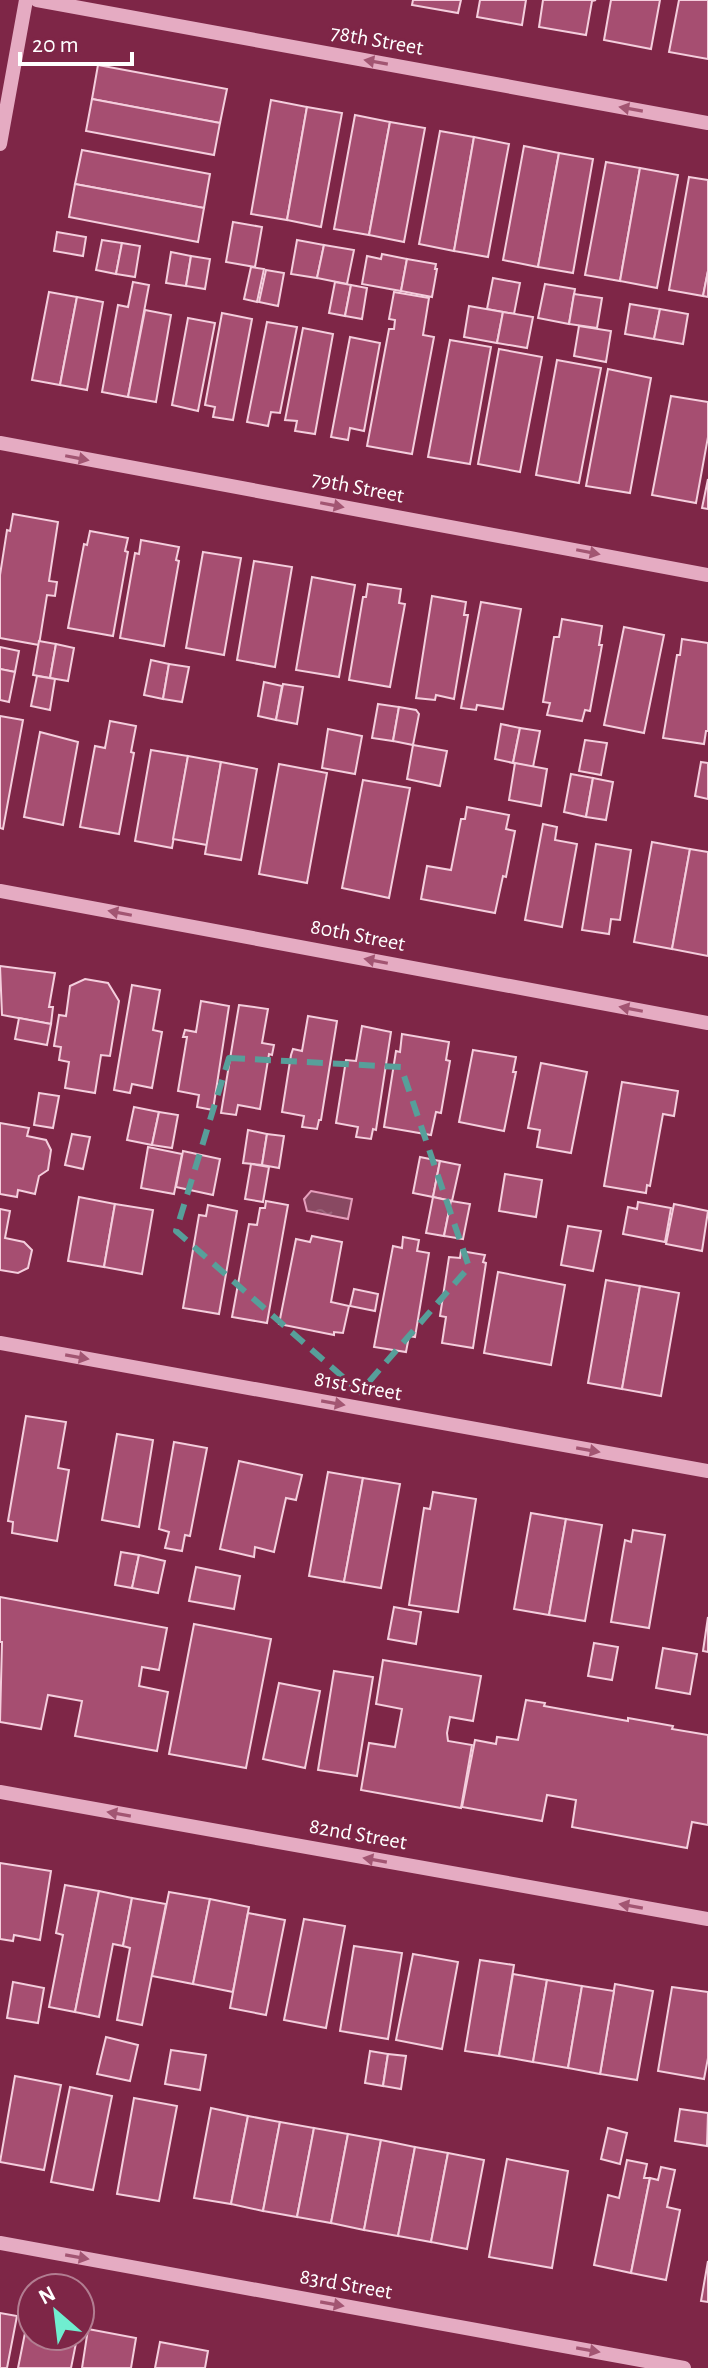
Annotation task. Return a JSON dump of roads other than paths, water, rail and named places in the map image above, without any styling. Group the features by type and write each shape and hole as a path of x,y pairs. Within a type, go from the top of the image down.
{"street":[{"path":"0,144 26,0"},
{"name":"78th Street","path":"37,0 708,123"},
{"name":"79th Street","path":"0,443 708,575"},
{"name":"80th Street","path":"0,891 708,1023"},
{"name":"81st Street","path":"0,1343 708,1471"},
{"name":"82nd Street","path":"0,1792 708,1919"},
{"name":"83rd Street","path":"0,2243 684,2368"}],"water":[{"path":"311,1191 352,1199 348,1219 307,1211 304,1199"}]}
